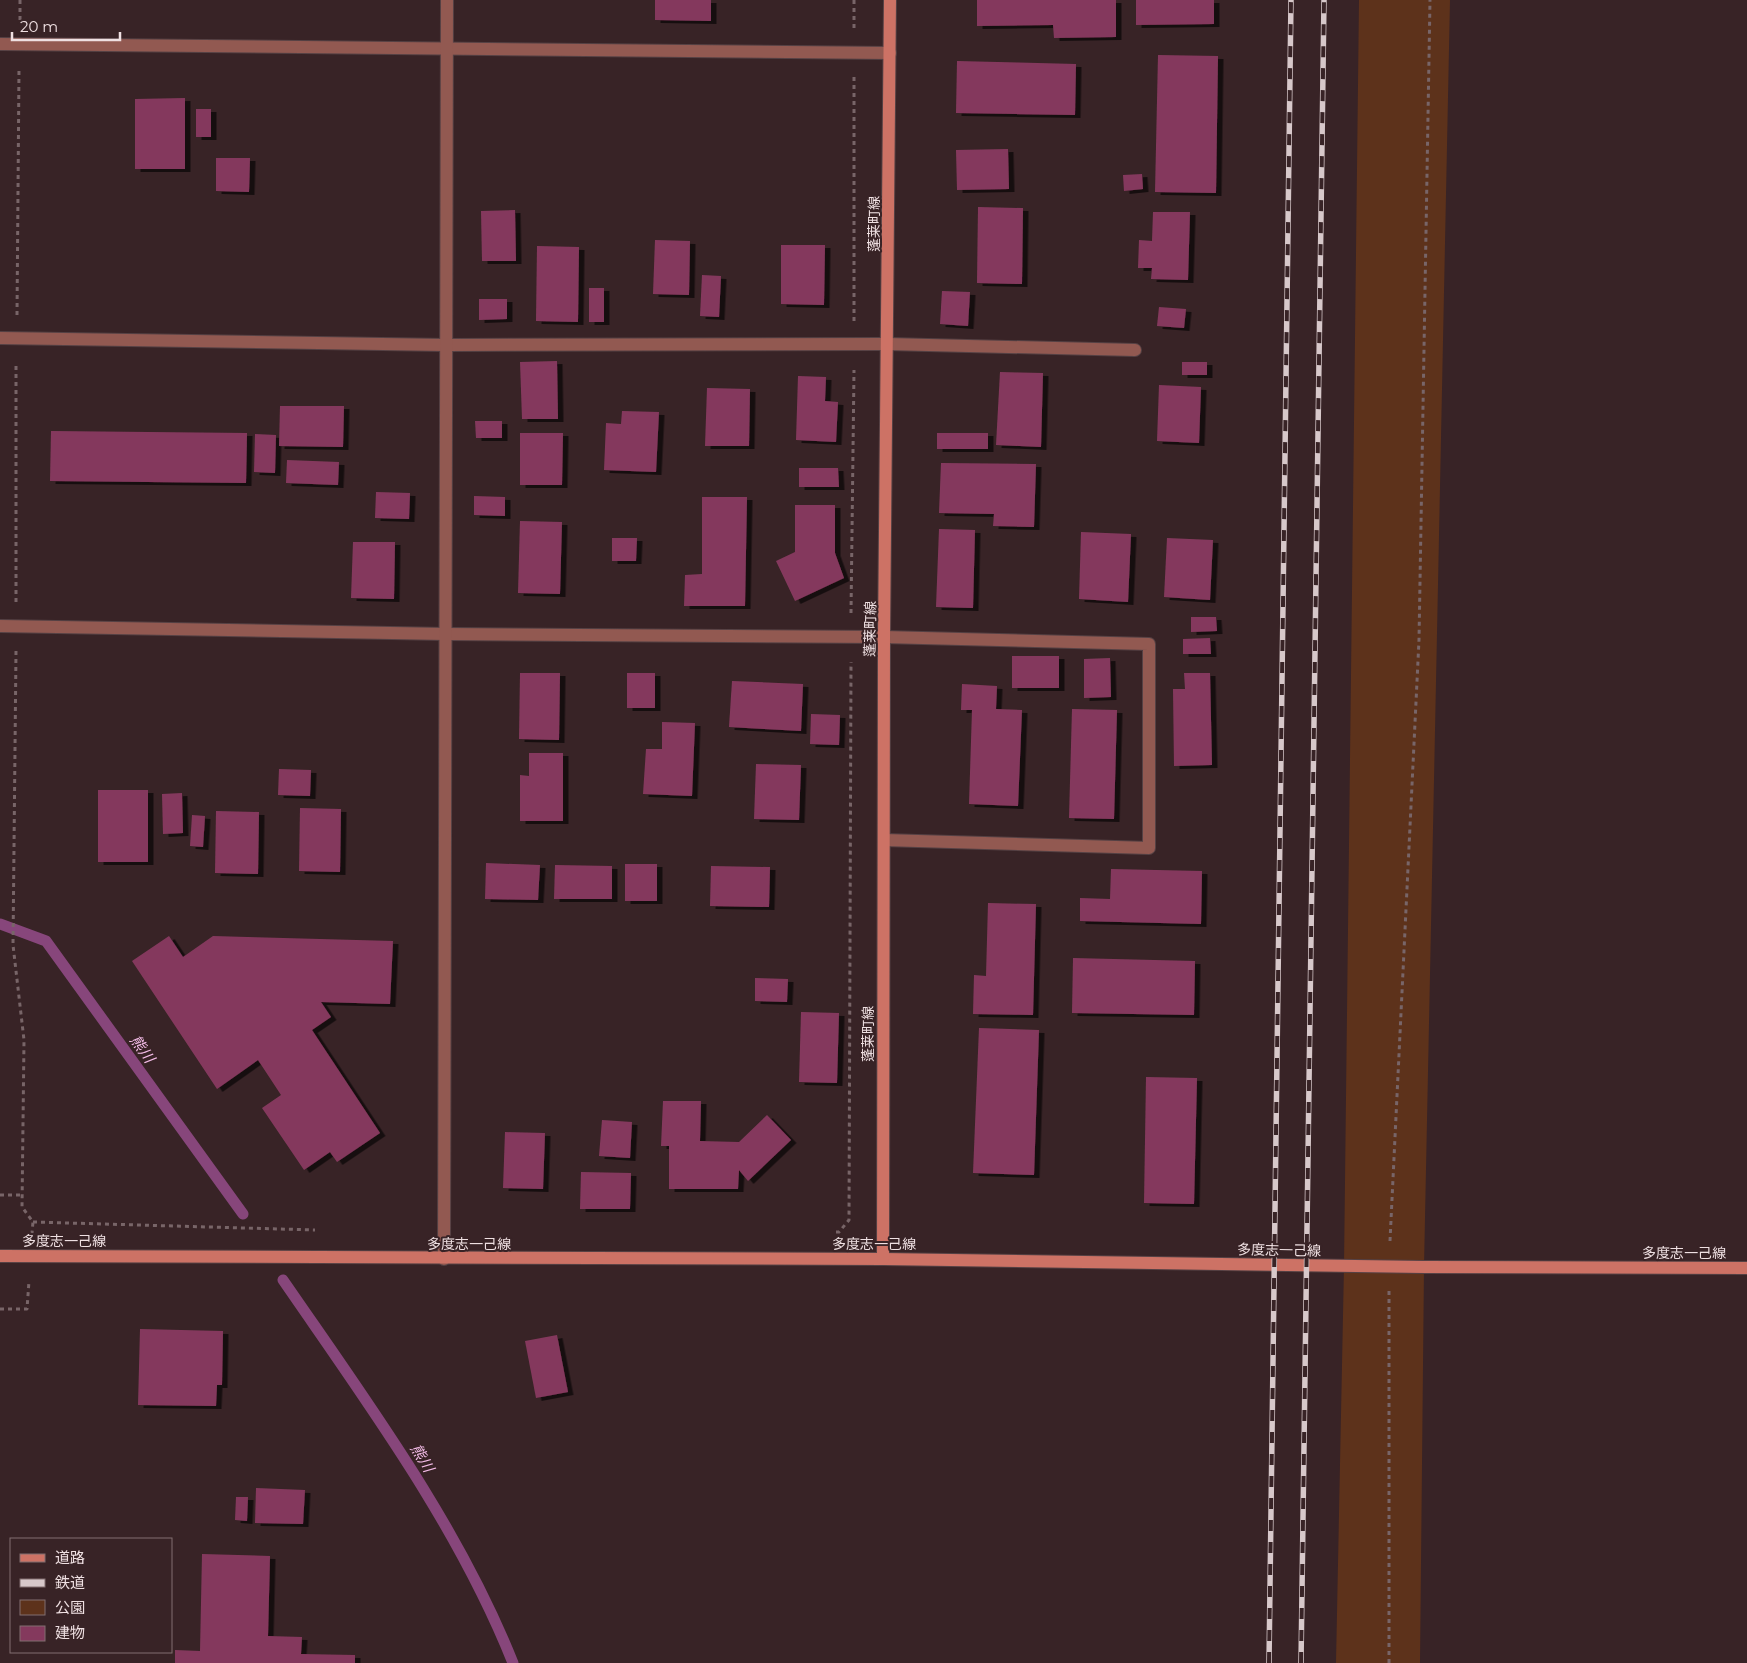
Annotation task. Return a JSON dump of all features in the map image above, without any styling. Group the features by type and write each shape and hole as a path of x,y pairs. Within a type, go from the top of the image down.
{"main road":[{"name":"蓬莱町線","path":"883,1259 884,637 890,0"},
{"name":"多度志一己線","path":"0,1256 883,1259 1389,1266 1747,1268"}],"street":[{"path":"444,1259 447,0"},
{"path":"0,44 890,53"},
{"path":"0,338 446,345 888,344 1135,350"},
{"path":"0,626 16,628 446,634 884,637 1149,644 1149,848 884,840"}],"path":[{"path":"0,1195 22,1195 24,1040 13,945 20,0"},
{"path":"829,1232 839,1232 849,1220 854,0"},
{"path":"1389,1663 1389,1266 1419,640 1430,0"},
{"path":"33,1222 317,1230"}],"green space":[{"path":"1359,0 1450,0 1424,1267 1420,1663 1336,1663 1344,1266"}],"building":[{"path":"655,0 711,0 711,21 655,20"},
{"path":"977,0 1116,0 1116,37 1054,38 1053,25 977,26"},
{"path":"1136,0 1214,0 1214,24 1136,25"},
{"path":"1158,55 1218,56 1216,193 1155,192"},
{"path":"957,61 1076,64 1075,115 956,113"},
{"path":"185,98 185,169 135,169 135,99"},
{"path":"196,109 211,109 211,137 196,137"},
{"path":"1008,149 1009,189 957,190 956,150"},
{"path":"216,158 250,158 249,192 216,191"},
{"path":"1142,174 1143,189 1124,191 1123,175"},
{"path":"978,207 1023,208 1022,284 977,283"},
{"path":"515,210 516,261 482,261 481,211"},
{"path":"1153,212 1190,212 1188,280 1151,279 1152,268 1138,268 1139,240 1152,241"},
{"path":"655,240 690,241 689,295 653,294"},
{"path":"781,245 825,245 824,305 781,304"},
{"path":"537,246 579,247 578,322 536,321"},
{"path":"702,275 721,276 719,317 700,316"},
{"path":"589,288 604,288 604,322 589,322"},
{"path":"942,291 970,292 968,326 940,324"},
{"path":"479,299 507,299 507,319 479,320"},
{"path":"1159,307 1186,309 1184,328 1157,326"},
{"path":"557,361 558,419 522,419 520,362"},
{"path":"1182,362 1207,362 1207,375 1182,375"},
{"path":"1000,372 1043,373 1041,447 996,445"},
{"path":"798,376 826,377 825,401 838,402 836,442 796,440"},
{"path":"1159,385 1201,387 1199,443 1157,441"},
{"path":"707,388 750,389 749,446 705,446"},
{"path":"280,406 344,406 343,447 279,446"},
{"path":"622,411 659,412 656,472 604,470 606,423 621,424"},
{"path":"475,421 502,421 502,438 476,438"},
{"path":"51,431 247,433 246,483 50,481"},
{"path":"520,433 563,433 562,485 520,485"},
{"path":"937,433 988,433 988,449 937,449"},
{"path":"255,434 276,435 275,473 254,472"},
{"path":"287,460 339,462 338,485 286,483"},
{"path":"941,463 1036,464 1034,527 993,526 994,514 939,513"},
{"path":"799,468 838,468 839,487 799,487"},
{"path":"376,492 410,493 409,519 375,518"},
{"path":"474,496 505,497 505,516 474,515"},
{"path":"702,497 747,497 745,606 684,606 685,575 702,574"},
{"path":"795,505 835,505 835,553 844,578 795,601 776,561 795,552"},
{"path":"520,521 562,522 560,594 518,593"},
{"path":"939,529 975,530 973,608 936,607"},
{"path":"1081,532 1131,534 1128,602 1079,599"},
{"path":"612,538 637,538 636,561 612,561"},
{"path":"1167,538 1213,540 1210,600 1164,597"},
{"path":"353,542 395,542 394,599 351,598"},
{"path":"1191,617 1216,617 1217,631 1191,632"},
{"path":"1210,638 1211,654 1183,654 1183,639"},
{"path":"1012,656 1059,656 1059,688 1012,688"},
{"path":"1110,658 1111,697 1084,698 1084,659"},
{"path":"520,673 560,673 559,740 519,739"},
{"path":"627,673 655,673 655,708 627,708"},
{"path":"1184,673 1210,673 1212,765 1174,766 1173,689 1185,689"},
{"path":"732,681 803,684 801,731 729,727"},
{"path":"962,684 997,686 996,709 1022,710 1018,806 969,804 972,710 961,710"},
{"path":"1072,709 1117,710 1114,819 1069,818"},
{"path":"811,714 840,715 839,745 810,744"},
{"path":"662,722 695,723 692,796 643,794 646,749 662,749"},
{"path":"529,753 563,753 563,821 520,821 520,775 529,776"},
{"path":"756,764 801,765 799,820 754,819"},
{"path":"279,769 311,770 310,796 278,795"},
{"path":"98,790 148,790 148,862 98,862"},
{"path":"182,793 183,833 163,834 162,794"},
{"path":"300,808 341,809 340,872 299,871"},
{"path":"216,811 259,812 258,874 215,873"},
{"path":"192,815 205,816 203,847 190,846"},
{"path":"486,863 540,865 538,900 485,899"},
{"path":"625,864 657,864 657,901 625,901"},
{"path":"555,865 612,866 612,899 554,899"},
{"path":"711,866 770,867 769,907 710,906"},
{"path":"1111,869 1202,871 1201,924 1080,921 1080,898 1110,899"},
{"path":"988,903 1036,904 1033,1015 973,1014 974,975 986,976"},
{"path":"169,936 183,957 213,936 393,941 390,1004 321,1002 331,1017 312,1030 380,1133 337,1162 330,1152 304,1170 262,1108 281,1095 258,1060 217,1089 132,961"},
{"path":"1073,958 1195,961 1194,1015 1072,1013"},
{"path":"755,978 788,979 787,1002 755,1001"},
{"path":"801,1012 839,1013 837,1083 799,1082"},
{"path":"979,1028 1039,1030 1034,1175 973,1173"},
{"path":"1146,1077 1197,1078 1194,1204 1144,1203"},
{"path":"663,1101 701,1101 700,1141 739,1142 767,1115 791,1140 748,1181 739,1170 738,1189 669,1189 669,1146 661,1146"},
{"path":"602,1120 632,1122 630,1158 599,1156"},
{"path":"505,1132 545,1133 543,1189 503,1188"},
{"path":"581,1172 631,1173 630,1209 580,1209"},
{"path":"140,1329 223,1331 222,1385 217,1385 216,1406 138,1405"},
{"path":"557,1335 568,1392 536,1398 525,1341"},
{"path":"256,1488 305,1490 303,1524 255,1523"},
{"path":"236,1497 248,1497 247,1521 235,1520"},
{"path":"202,1554 270,1556 268,1636 302,1637 301,1654 355,1655 355,1663 175,1663 175,1650 200,1651"}],"waterway":[{"name":"熊川","path":"0,924 46,941 243,1214"},
{"name":"熊川","path":"283,1280 378,1418 438,1513 466,1562 491,1612 513,1663"}],"railway":[{"path":"1269,1663 1291,0"},
{"path":"1301,1663 1324,0"}]}
